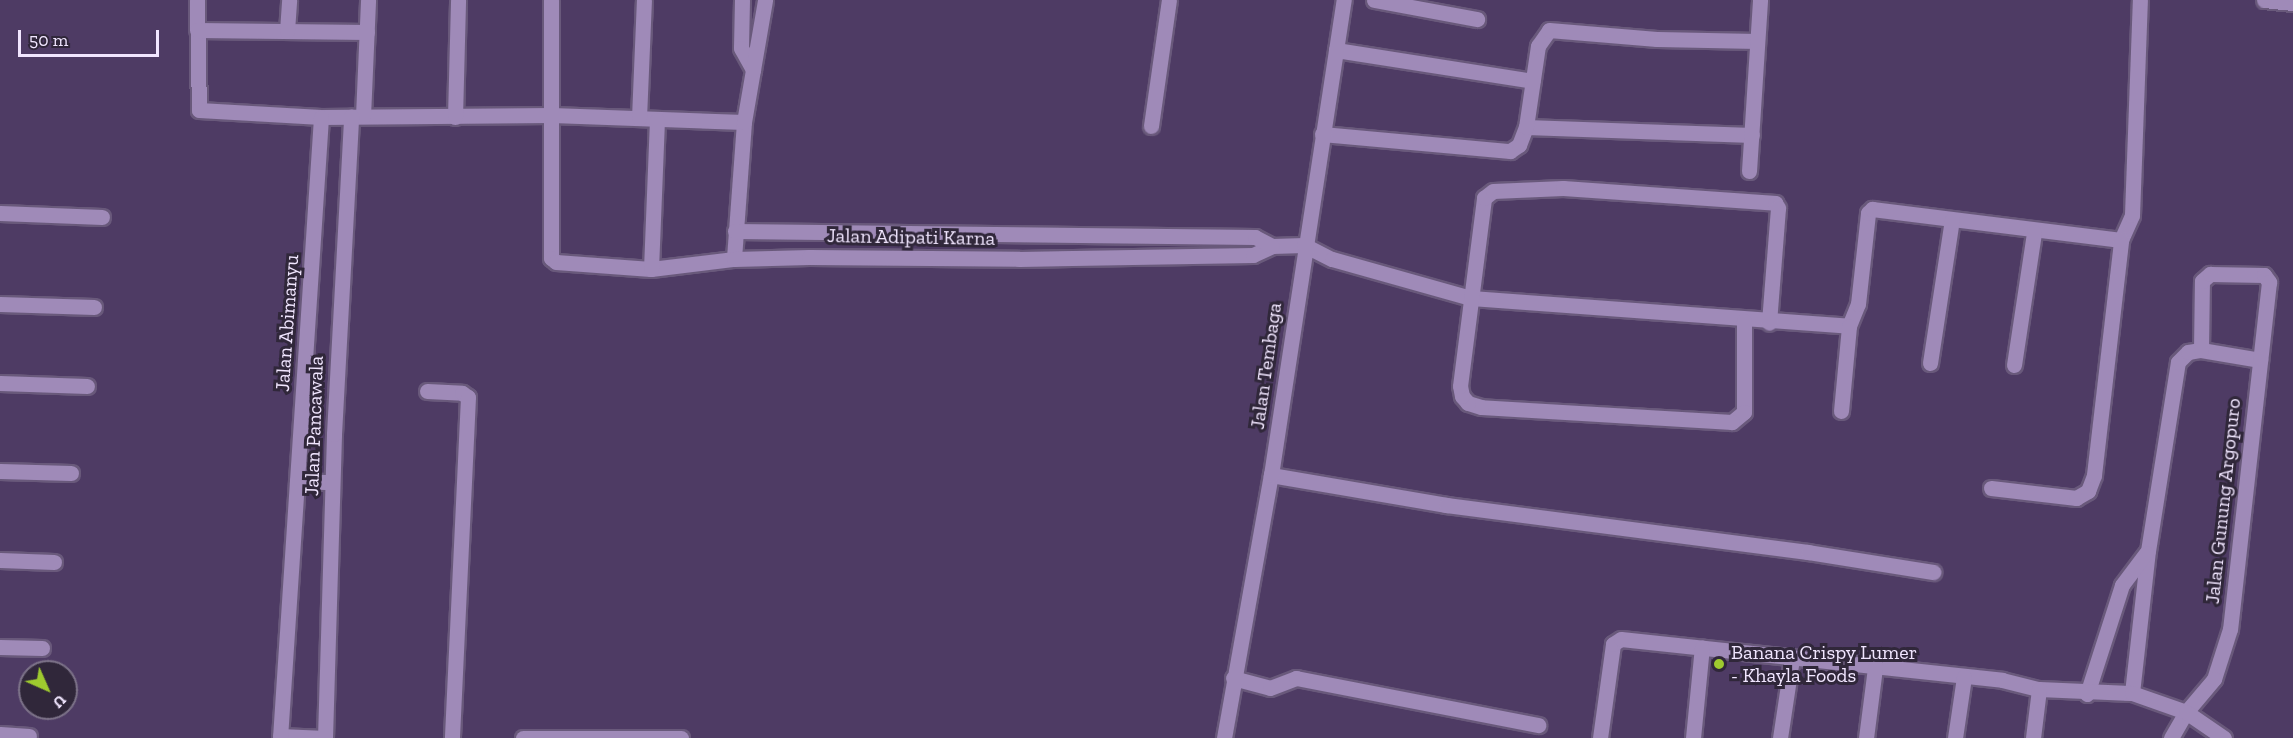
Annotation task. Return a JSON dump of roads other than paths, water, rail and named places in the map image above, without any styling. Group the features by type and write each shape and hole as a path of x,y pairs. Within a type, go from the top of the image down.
{"street":[{"path":"198,0 196,107 201,110 321,117 552,115 744,122"},
{"path":"288,31 289,0"},
{"name":"Jalan Pancawala","path":"325,738 332,482 357,116 367,32 368,0"},
{"path":"455,117 458,0"},
{"path":"551,0 552,115"},
{"path":"639,118 644,0"},
{"path":"742,0 741,48 753,70"},
{"path":"734,259 744,122 765,0"},
{"path":"1151,126 1169,0"},
{"name":"Jalan Tembaga","path":"1224,738 1271,475 1286,245 1322,134 1344,0"},
{"path":"1374,0 1477,19"},
{"path":"1749,171 1760,0"},
{"path":"1990,488 2076,498 2088,491 2094,475 2121,240 2132,215 2140,0"},
{"path":"2264,0 2293,3"},
{"path":"1322,134 1510,151 1519,145 1526,127 1540,38 1556,28 1657,39 1757,41"},
{"path":"197,30 367,32"},
{"path":"1336,50 1533,81"},
{"name":"Jalan Adipati Karna","path":"552,115 552,258 556,262 651,270 734,259 809,257 1019,260 1253,255 1286,245"},
{"name":"Jalan Abimanyu","path":"280,737 321,117"},
{"path":"651,270 657,120"},
{"path":"1526,127 1752,135"},
{"path":"1744,321 1744,412 1732,423 1481,407 1468,403 1460,386 1484,198 1493,191 1563,188 1769,202 1778,208 1769,323"},
{"path":"1841,411 1849,326 1858,303 1869,210 2034,232 2121,240"},
{"path":"0,213 102,217"},
{"path":"1930,363 1952,220"},
{"name":"Jalan Adipati Karna","path":"735,231 1255,237 1286,245"},
{"path":"2014,365 2034,232"},
{"path":"809,233 809,257"},
{"path":"1019,233 1019,260"},
{"path":"1286,245 1471,298 1769,323 1849,326"},
{"name":"Jalan Gunung Argopuro","path":"2171,738 2186,712 2214,679 2230,629 2269,282 2259,274 2207,276 2202,281 2201,350"},
{"path":"0,304 94,307"},
{"path":"2132,693 2139,614 2178,362 2188,352 2201,350 2260,360"},
{"path":"0,383 87,386"},
{"path":"427,391 462,393 468,398 452,738"},
{"path":"0,471 71,473"},
{"path":"1271,475 1446,505 1808,552 1933,572"},
{"path":"297,481 332,482"},
{"path":"2087,694 2122,585 2148,551"},
{"path":"0,560 54,562"},
{"path":"2114,609 2139,614"},
{"path":"1600,738 1617,641 1702,647 1792,659 2002,680 2039,689 2087,694 2132,693 2186,712 2224,738"},
{"path":"0,647 42,648"},
{"path":"1693,738 1702,647"},
{"path":"1780,738 1792,659"},
{"path":"1866,738 1875,668"},
{"path":"1955,738 1964,677"},
{"path":"1233,678 1270,688 1296,678 1538,725"},
{"path":"2033,738 2039,689"},
{"path":"0,734 29,736"},
{"path":"280,737 325,738"},
{"path":"523,738 681,738"}],"place":[{"name":"Banana Crispy Lumer - Khayla Foods","path":"1719,664"}]}
